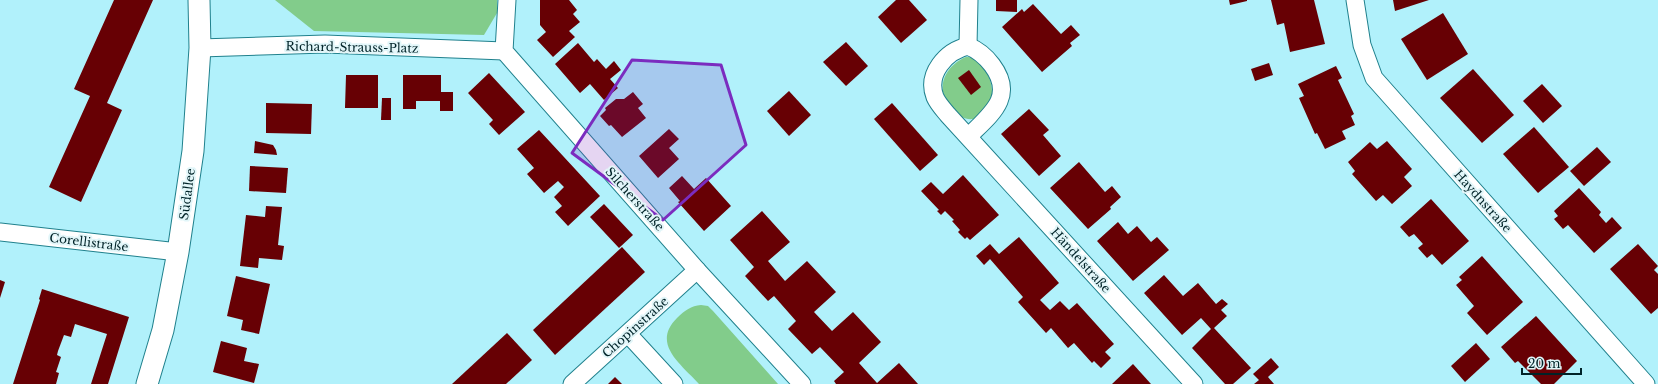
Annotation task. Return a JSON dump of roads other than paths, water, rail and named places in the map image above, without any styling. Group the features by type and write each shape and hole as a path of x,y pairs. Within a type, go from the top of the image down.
{"street":[{"name":"Südallee","path":"146,384 163,330 178,252 193,152 200,48 199,0"},
{"path":"504,51 507,0"},
{"path":"968,137 996,108 1003,91 1001,78 989,61 979,51 968,46 969,0"},
{"name":"Haydnstraße","path":"1355,0 1362,45 1374,78 1646,384"},
{"name":"Richard-Strauss-Platz","path":"200,48 325,44 504,51"},
{"name":"Händelstraße","path":"968,46 953,52 936,69 933,82 934,93 938,102 948,115 1194,384"},
{"name":"Silcherstraße","path":"504,51 697,270 802,384"},
{"name":"Corellistraße","path":"0,232 178,252"},
{"name":"Chopinstraße","path":"572,384 697,270"},
{"path":"628,334 674,384"}]}
